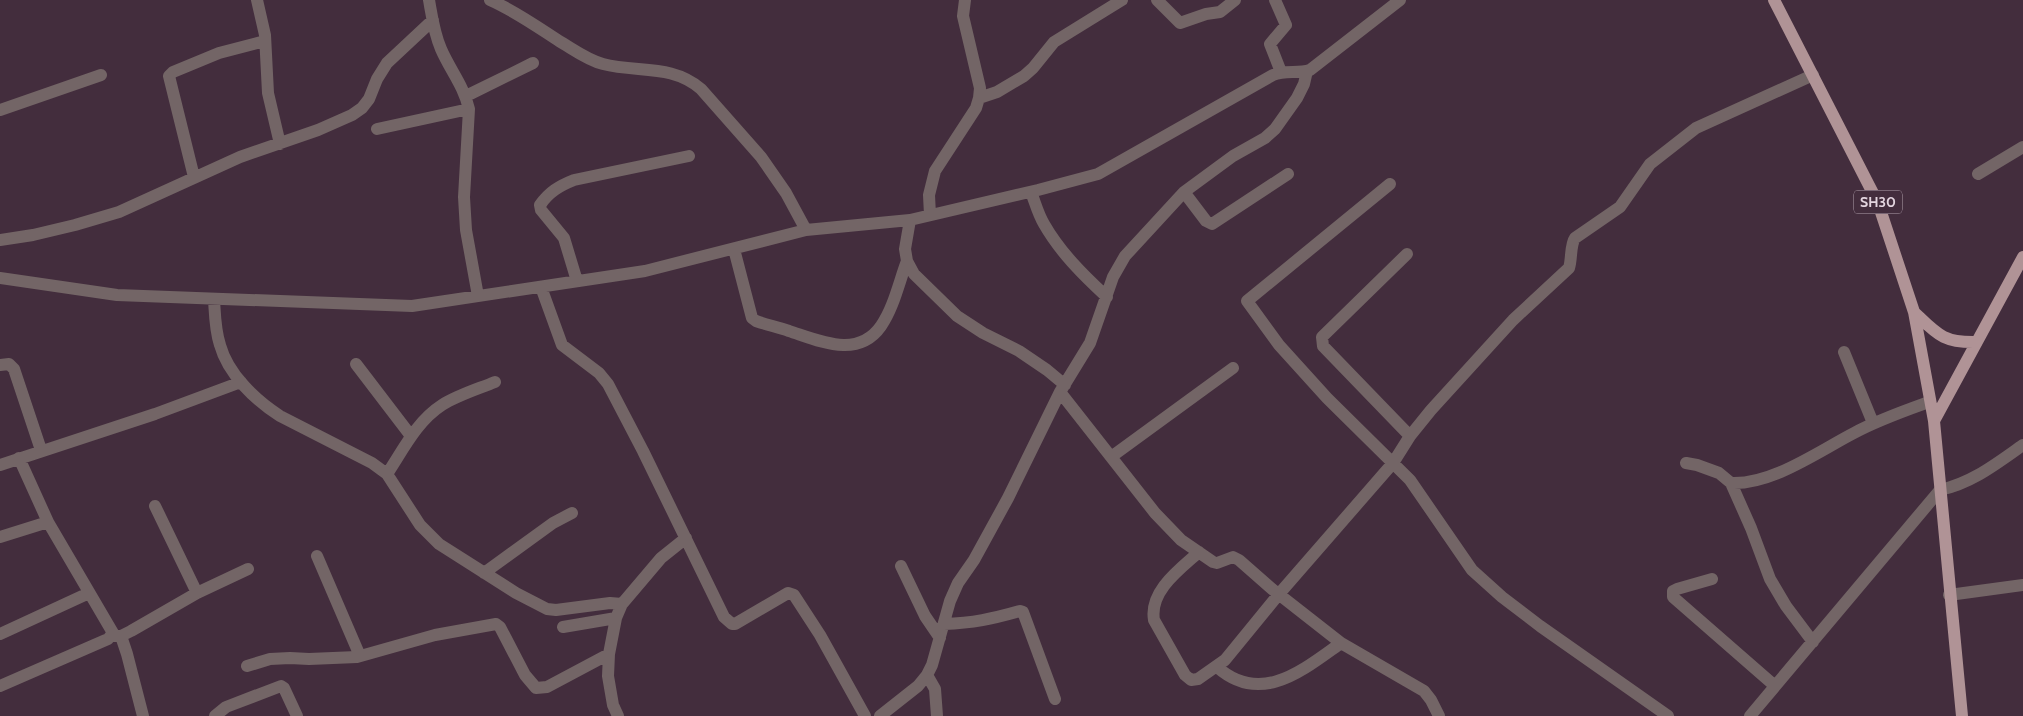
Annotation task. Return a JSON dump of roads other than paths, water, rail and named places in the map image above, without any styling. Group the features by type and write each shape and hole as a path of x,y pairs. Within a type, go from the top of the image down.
{"main road":[{"name":"SH30","path":"1774,0 1878,203 1914,312 1934,421"},
{"path":"1962,716 1949,595 1934,421 2023,257"},
{"path":"1914,312 1935,332 1947,339 1958,342 1977,342"}],"street":[{"path":"257,0 263,19 266,41 268,93 280,144"},
{"path":"428,0 442,51 466,96 469,109 464,197 466,230 478,296"},
{"path":"490,0 513,11 580,54 601,63 620,68 665,72 690,80 701,89 761,157 786,194 806,230"},
{"path":"930,215 929,195 935,171 976,108 980,98 980,88 963,16 965,0"},
{"path":"980,98 997,92 1017,80 1033,68 1054,42 1122,0"},
{"path":"1157,0 1180,23 1206,14 1220,12 1235,0"},
{"path":"1275,0 1286,25 1270,44 1281,72"},
{"path":"0,278 117,295 412,306 645,272 806,230 910,220 1031,192 1098,174 1272,75 1281,72 1302,73 1310,70 1400,0"},
{"path":"0,240 50,231 119,212 240,157 280,144 352,115 362,108 384,67 432,20"},
{"path":"194,177 169,76 173,72 219,53 266,41"},
{"path":"466,96 533,63"},
{"path":"880,716 918,686 927,675 932,665 950,601 958,583 974,560 1008,498 1063,389 1090,343 1113,277 1125,256 1184,192 1233,156 1265,138 1275,129 1297,98 1304,84 1307,71"},
{"path":"0,110 101,75"},
{"path":"1199,552 1172,577 1160,592 1152,611 1154,620 1185,676 1189,679 1198,679 1225,660 1279,594 1393,463 1410,436 1431,410 1513,320 1569,268 1572,257 1572,242 1575,238 1620,207 1650,164 1696,128 1813,75"},
{"path":"378,129 469,109"},
{"path":"1978,174 2023,146"},
{"path":"577,282 564,238 541,210 540,205 550,192 560,185 574,180 689,156"},
{"path":"1184,192 1206,222 1212,224 1288,174"},
{"path":"1390,184 1247,301 1279,345 1327,398 1410,480 1472,570 1502,597 1540,626 1668,716"},
{"path":"1031,192 1043,223 1059,247 1086,278 1107,297"},
{"path":"910,220 905,249 907,261 914,274 957,316 983,333 1019,351 1048,370 1111,457 1165,524 1181,540 1217,563 1233,557 1236,558 1341,643 1424,691 1439,716"},
{"path":"734,249 752,318 756,321 825,343 850,346 870,337 880,327 888,315 907,261"},
{"path":"1407,254 1322,337 1321,342 1322,346 1410,436"},
{"path":"541,287 559,340 568,351 599,373 608,384 644,451 724,617 732,624 735,624 788,593 794,595 820,635 865,716"},
{"path":"214,299 216,329 220,347 228,364 241,382 265,407 372,463 387,474 420,525 439,544 516,593 547,609 564,611 610,602 622,604"},
{"path":"1844,352 1873,423"},
{"path":"0,365 9,364 14,369 41,450"},
{"path":"356,364 411,436"},
{"path":"1111,457 1233,368"},
{"path":"0,465 155,414 241,382"},
{"path":"387,474 411,436 423,422 442,406 495,382"},
{"path":"1731,484 1744,484 1806,461 1873,423 1929,402"},
{"path":"1750,716 1940,490 1958,486 1971,480 2023,445"},
{"path":"19,458 48,522 129,660 143,716"},
{"path":"1686,463 1719,473 1731,484 1751,528 1770,578 1786,606 1812,642"},
{"path":"155,506 197,593"},
{"path":"484,573 540,533 572,513"},
{"path":"0,537 48,522"},
{"path":"618,716 613,705 608,676 609,654 616,618 622,604 660,558 686,538"},
{"path":"317,556 360,656"},
{"path":"901,566 925,616 940,638"},
{"path":"0,686 116,636 197,593 248,569"},
{"path":"1712,579 1677,589 1672,593 1673,597 1775,686"},
{"path":"1949,595 2023,585"},
{"path":"0,634 89,593"},
{"path":"944,624 987,621 1020,611 1024,612 1055,699"},
{"path":"563,627 616,618"},
{"path":"247,666 270,660 290,658 324,659 360,656 435,635 498,625 532,684 540,688 609,654"},
{"path":"1217,667 1228,677 1242,682 1275,683 1287,679 1341,643"},
{"path":"927,675 935,689 937,716"},
{"path":"216,716 226,707 281,686 284,688 297,716"}]}
